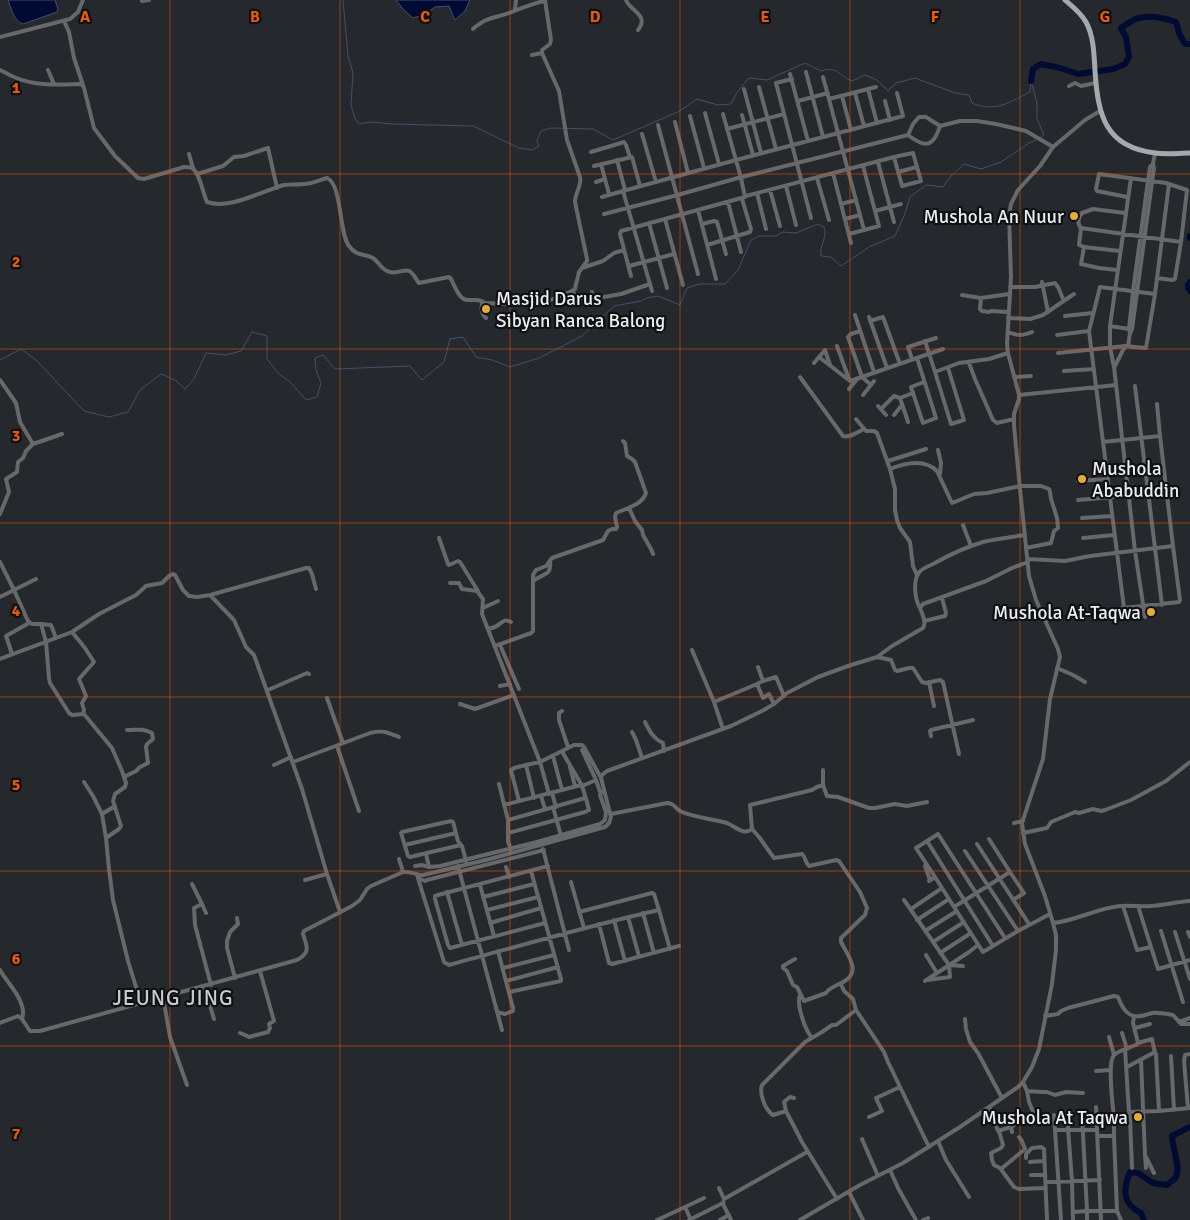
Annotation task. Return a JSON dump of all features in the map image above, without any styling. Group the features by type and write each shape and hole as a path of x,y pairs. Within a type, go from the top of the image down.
{"main road":[{"path":"1065,0 1086,22 1092,40 1095,81 1100,111 1109,130 1118,140 1130,147 1155,153 1190,153"}],"street":[{"path":"0,37 64,21 78,12 83,0"},
{"path":"142,0 149,0"},
{"path":"515,9 516,0"},
{"path":"626,0 627,4 642,19 643,23 638,30"},
{"path":"473,30 486,19 530,4 545,1 551,40 550,44 542,50 542,53"},
{"path":"64,21 69,32 74,58 96,131 115,156 138,178 144,179 184,167 193,168"},
{"path":"532,55 542,53"},
{"path":"189,154 207,202 228,203 290,184 302,185 329,178 333,182 347,244 360,255 375,259 387,272 410,272 419,283 449,277 458,293 463,299 468,300 479,299 483,302 506,304 542,303 572,291 579,272 587,259 575,198 581,180 566,140 559,91 542,53"},
{"path":"0,70 25,81 83,85"},
{"path":"48,70 54,84"},
{"path":"806,72 823,137"},
{"path":"790,74 808,141"},
{"path":"823,76 864,230"},
{"path":"792,80 776,84 811,218"},
{"path":"1069,86 1075,83 1082,86 1095,81"},
{"path":"759,87 776,149"},
{"path":"829,100 876,87"},
{"path":"868,89 877,123"},
{"path":"744,90 761,153"},
{"path":"798,101 828,93"},
{"path":"855,93 864,126"},
{"path":"602,197 903,116 897,93"},
{"path":"842,96 851,130"},
{"path":"885,101 890,120"},
{"path":"800,1220 938,1142 1018,1087 1036,1059 1042,1038 1052,984 1056,935 1045,896 1026,844 1023,833 1023,821 1043,759 1050,699 1060,653 1036,600 1026,548 1014,419 1014,411 1019,395 1008,353 1011,258 1009,215 1011,204 1018,190 1040,166 1053,148 1085,120 1100,111"},
{"path":"705,113 719,164"},
{"path":"707,245 751,231 741,178 723,114"},
{"path":"727,129 784,114"},
{"path":"742,115 753,155"},
{"path":"690,116 704,168"},
{"path":"908,135 912,124 919,117 926,117 940,126 960,121 977,121 1026,131 1053,148"},
{"path":"675,122 688,173"},
{"path":"658,125 698,274"},
{"path":"908,135 919,143 925,144 934,140 938,135 940,126"},
{"path":"642,134 656,182"},
{"path":"604,214 908,135"},
{"path":"591,152 624,142 632,158 640,186"},
{"path":"197,174 223,166 234,157 244,156 268,148 270,150 277,188"},
{"path":"631,276 620,232 634,227 878,162 894,157 913,152 920,181 902,186 894,157"},
{"path":"1114,367 1127,346 1150,181 1150,167 1153,164 1155,153"},
{"path":"594,166 630,157"},
{"path":"617,160 628,208 652,290"},
{"path":"878,162 894,222"},
{"path":"601,164 610,194"},
{"path":"849,234 879,226 863,166"},
{"path":"898,172 917,167"},
{"path":"833,173 852,243"},
{"path":"1128,196 1097,191 1100,173 1169,184 1186,189 1187,191 1181,242 1174,279 1157,278"},
{"path":"817,178 829,220"},
{"path":"1130,178 1114,289 1110,347 1145,617"},
{"path":"596,182 605,179"},
{"path":"1058,353 1127,346 1146,348 1169,184"},
{"path":"786,186 796,225"},
{"path":"770,190 780,226"},
{"path":"757,194 766,229"},
{"path":"841,204 856,200"},
{"path":"728,202 741,252"},
{"path":"875,211 901,204"},
{"path":"698,210 716,278"},
{"path":"1120,251 1079,245 1080,215 1088,210 1125,214"},
{"path":"845,219 860,215"},
{"path":"665,219 683,285"},
{"path":"702,224 716,221 726,254"},
{"path":"649,223 667,288"},
{"path":"1081,228 1181,242"},
{"path":"1084,247 1082,264 1117,270"},
{"path":"582,268 603,261 614,253 624,250"},
{"path":"628,266 674,254"},
{"path":"1010,287 1056,283 1064,301"},
{"path":"604,297 621,294 650,284"},
{"path":"1042,284 1048,312"},
{"path":"1126,618 1089,331 1100,287 1155,294"},
{"path":"572,291 583,300 593,297 592,292"},
{"path":"962,295 981,298 1009,294"},
{"path":"1008,318 1030,319 1048,312 1074,294"},
{"path":"981,298 981,310 1008,312"},
{"path":"483,302 482,311 486,318"},
{"path":"1064,316 1092,313"},
{"path":"854,315 874,372"},
{"path":"887,368 870,319 883,317 900,364"},
{"path":"1110,326 1130,330"},
{"path":"860,331 848,337 860,377 873,383 863,395"},
{"path":"1058,335 1089,331"},
{"path":"1008,332 1022,336 1032,332"},
{"path":"924,382 911,387 923,423 936,418 924,382 908,347 936,338"},
{"path":"925,341 951,424 964,420 948,368"},
{"path":"837,346 849,379"},
{"path":"819,357 850,380 943,349"},
{"path":"814,363 825,350 830,365"},
{"path":"936,372 959,363 989,359 1008,353"},
{"path":"969,363 993,420 997,423 1014,419"},
{"path":"835,369 844,365"},
{"path":"1064,371 1094,369"},
{"path":"1015,377 1031,376"},
{"path":"800,377 843,436 849,436 864,429"},
{"path":"850,389 860,377"},
{"path":"0,380 16,402 20,422 33,444"},
{"path":"1019,395 1116,385"},
{"path":"1135,386 1162,604"},
{"path":"886,415 879,408 894,396 900,398 913,393"},
{"path":"900,398 908,422"},
{"path":"1114,610 1180,601 1157,404"},
{"path":"894,415 902,405"},
{"path":"601,778 606,771 730,726 774,704 784,696 818,677 878,657 892,646 923,628 924,621 916,594 915,584 917,575 913,566 910,542 897,520 895,489 888,461 878,433 874,431 868,432 856,419"},
{"path":"0,514 9,492 6,480 17,472 18,462 23,458 26,451 33,444 62,434"},
{"path":"1103,442 1160,436"},
{"path":"498,645 531,634 533,631 533,581 536,570 546,566 552,558 603,540 608,531 617,527 616,513 641,502 646,493 635,462 627,456 625,443 622,441"},
{"path":"888,461 926,449"},
{"path":"938,450 941,464 940,477"},
{"path":"890,469 908,463 928,465 937,471 952,503 974,494 1020,486 1041,486 1049,489 1052,503 1057,513 1058,528 1054,531 1051,543 1026,548"},
{"path":"1078,481 1108,479"},
{"path":"1078,500 1167,491"},
{"path":"629,508 653,554"},
{"path":"1082,518 1112,516"},
{"path":"963,525 971,546"},
{"path":"917,575 942,559 971,546 983,542 1025,535"},
{"path":"1083,538 1114,535"},
{"path":"438,538 448,564 460,562 484,599 482,614 519,688"},
{"path":"920,608 925,603 986,581 1028,561 1065,561 1090,556 1173,546"},
{"path":"0,562 29,623"},
{"path":"533,581 548,573 550,562"},
{"path":"0,659 72,632 99,614 136,595 146,586 162,583 173,574 189,596 197,598 308,568 312,574 316,589"},
{"path":"0,597 36,579"},
{"path":"450,583 458,583 462,589 480,593"},
{"path":"210,595 235,622 246,647 254,654 302,789 340,912"},
{"path":"924,621 945,616 946,612 942,598"},
{"path":"484,608 498,601"},
{"path":"488,629 497,626 504,620 511,622"},
{"path":"12,654 3,636 29,623 52,624 56,638"},
{"path":"41,624 46,642 48,678 50,683 67,712 84,714"},
{"path":"72,632 94,662 79,679 86,696 82,703 84,714 112,748 126,784 113,797 121,826 106,838"},
{"path":"498,645 510,684 551,793 561,838"},
{"path":"692,650 723,729"},
{"path":"878,657 891,660 897,671 912,668 920,681 924,683 940,680 944,683 959,754"},
{"path":"758,667 763,681"},
{"path":"1058,668 1085,682"},
{"path":"268,690 307,673 309,674"},
{"path":"714,702 776,677 784,696"},
{"path":"929,682 934,706"},
{"path":"500,686 510,684"},
{"path":"757,684 763,698 770,694 774,704"},
{"path":"460,704 475,709 514,695"},
{"path":"327,698 343,744"},
{"path":"562,711 559,713 558,720 568,747"},
{"path":"931,736 930,730 973,720"},
{"path":"645,722 651,735 663,743 664,751"},
{"path":"124,777 136,772 140,767 148,763 146,747 153,739 152,732 145,729 126,730"},
{"path":"292,762 370,733 381,731 399,737"},
{"path":"632,732 642,758"},
{"path":"519,802 512,770 514,768 540,762 568,747 578,744 582,745 601,778 603,792 600,795 606,815 604,822 561,838"},
{"path":"337,746 359,810"},
{"path":"0,970 12,986 21,1003 24,1013 22,1018 28,1030 33,1032 163,996 211,985 303,958 307,950 304,931 352,906 360,900 371,886 403,872 410,872 417,876 423,875 510,854 539,844 605,827 610,820 611,814 603,792 582,750"},
{"path":"508,833 589,810 581,785 562,751"},
{"path":"553,756 562,790"},
{"path":"274,765 291,757"},
{"path":"1023,833 1047,828 1051,822 1075,812 1078,814 1093,809 1105,810 1131,800 1166,781 1190,762"},
{"path":"569,764 575,786"},
{"path":"526,765 534,798"},
{"path":"823,770 823,785 827,796 838,797 870,808 895,804 907,806 927,802"},
{"path":"504,806 596,780"},
{"path":"84,782 102,814 113,900 128,961 141,1003"},
{"path":"499,784 508,820 510,854"},
{"path":"795,959 783,968 787,971 793,985 797,987 804,1001 826,993 828,989 841,984 850,976 853,970 852,962 841,942 841,938 865,915 867,908 860,892 839,861 809,866 802,854 774,858 752,829 750,805 812,790 823,785"},
{"path":"541,796 545,810"},
{"path":"508,820 585,798"},
{"path":"611,814 667,802 683,812 728,823 742,832 748,832 752,829"},
{"path":"102,814 115,806"},
{"path":"462,845 410,857 408,856 401,833 451,821 453,822 458,841 462,845 467,862"},
{"path":"1014,823 1023,821"},
{"path":"405,845 456,833"},
{"path":"983,952 942,888 931,880 924,861 916,848 936,834 977,893 1005,938"},
{"path":"989,839 1024,893 1013,900"},
{"path":"926,841 993,946"},
{"path":"539,844 544,850 569,950"},
{"path":"977,844 1029,924"},
{"path":"415,866 422,865 429,868 456,867 467,862 544,850"},
{"path":"965,851 1018,931"},
{"path":"426,854 429,868"},
{"path":"399,859 403,872"},
{"path":"424,897 435,896 548,866"},
{"path":"456,867 464,888 502,1030"},
{"path":"506,868 509,877"},
{"path":"509,992 561,981 531,871"},
{"path":"954,907 1010,872"},
{"path":"305,880 327,874"},
{"path":"417,876 444,962 449,965 614,920 659,910"},
{"path":"571,882 584,928"},
{"path":"192,884 206,913"},
{"path":"480,884 494,936"},
{"path":"483,897 534,884"},
{"path":"910,909 942,888"},
{"path":"448,892 462,945"},
{"path":"579,912 652,893 654,894 670,949"},
{"path":"435,896 450,948 545,923"},
{"path":"487,910 538,897"},
{"path":"1018,897 1024,915"},
{"path":"917,920 949,899"},
{"path":"904,900 949,965 950,977 925,981 949,965 969,952 978,945"},
{"path":"1053,923 1064,922 1092,912 1124,906 1153,906 1190,901"},
{"path":"202,904 194,908 195,925 211,985"},
{"path":"1124,906 1137,950 1151,947"},
{"path":"1138,906 1158,969 1190,960"},
{"path":"490,923 541,908"},
{"path":"925,931 957,911"},
{"path":"643,914 654,953"},
{"path":"969,952 983,952 1029,924 1050,914"},
{"path":"628,917 639,956"},
{"path":"235,978 227,945 230,932 238,924 237,918"},
{"path":"614,920 625,961"},
{"path":"933,942 964,922"},
{"path":"599,924 610,963 612,964 679,946"},
{"path":"1160,931 1183,1002"},
{"path":"1175,932 1190,979"},
{"path":"1188,932 1190,938"},
{"path":"940,953 971,933"},
{"path":"497,1012 505,1014 514,1008 498,951"},
{"path":"503,968 554,955"},
{"path":"926,955 937,973"},
{"path":"949,965 963,966"},
{"path":"506,981 558,967"},
{"path":"240,1033 249,1038 268,1032 269,1024 273,1022 260,971"},
{"path":"841,984 853,1000 856,1010 884,1052 929,1147"},
{"path":"204,986 214,1019"},
{"path":"800,995 798,1000 806,1031 812,1038"},
{"path":"163,996 170,1037 187,1085"},
{"path":"1045,1016 1058,1014 1068,1008 1114,996 1118,997 1121,1006 1127,1013 1134,1016 1155,1012 1172,1014 1179,1022 1190,1024"},
{"path":"786,1111 773,1115 770,1113 764,1101 761,1087 805,1042 832,1025 836,1025 856,1010"},
{"path":"0,1023 18,1016 22,1018"},
{"path":"1134,1016 1133,1023 1138,1043"},
{"path":"1179,1022 1190,1018"},
{"path":"965,1019 968,1039 978,1053 1002,1098"},
{"path":"1135,1028 1150,1024"},
{"path":"1122,1033 1126,1049 1132,1168"},
{"path":"1109,1037 1114,1055"},
{"path":"1117,1215 1111,1060 1114,1055 1138,1043 1152,1039 1157,1055 1159,1111"},
{"path":"1127,1067 1155,1053"},
{"path":"1129,1112 1189,1108 1184,1061 1186,1055 1190,1054"},
{"path":"1171,1056 1174,1110"},
{"path":"1141,1060 1146,1168"},
{"path":"1096,1071 1110,1070"},
{"path":"999,1132 1011,1130 1018,1122 1034,1114 1029,1102 1028,1091 1022,1082"},
{"path":"869,1117 882,1111 877,1098 900,1087"},
{"path":"1028,1091 1047,1092 1053,1095 1066,1092 1083,1092"},
{"path":"794,1098 790,1096 784,1102 786,1111 807,1152 837,1199"},
{"path":"989,1107 1003,1145 992,1152 993,1163 1001,1169 1012,1186 1016,1188 1046,1188"},
{"path":"1096,1107 1101,1220"},
{"path":"1054,1115 1060,1220"},
{"path":"1068,1115 1073,1220"},
{"path":"1082,1115 1087,1220"},
{"path":"1114,1119 1130,1118"},
{"path":"1055,1130 1097,1130"},
{"path":"1098,1136 1114,1136"},
{"path":"1001,1169 1025,1149 1019,1137"},
{"path":"862,1139 878,1176"},
{"path":"938,1142 946,1160 969,1196"},
{"path":"1026,1158 1026,1154 1032,1148 1041,1147 1044,1149 1047,1220"},
{"path":"685,1208 690,1220 807,1152"},
{"path":"1144,1155 1154,1173"},
{"path":"1030,1162 1044,1161"},
{"path":"890,1170 916,1220"},
{"path":"1031,1175 1045,1175"},
{"path":"1046,1182 1100,1180"},
{"path":"719,1188 731,1220"},
{"path":"849,1192 863,1220"},
{"path":"657,1220 704,1198"},
{"path":"1073,1212 1101,1210 1117,1215 1122,1220"},
{"path":"720,1220 728,1215"}],"water":[{"path":"8,0 55,0 58,9 57,12 23,24 15,17"},
{"path":"396,0 470,0 465,11 455,20 449,6 435,7 423,15 413,18"}],"waterway":[{"path":"343,0 348,56 353,73 351,105 355,119 359,124 371,122 473,126 519,148 532,150 539,146 537,141 541,131 551,128 593,129 613,140 680,111 697,99 718,105 731,104 738,91 749,78 767,80 805,63 821,71 835,70 852,81 865,75 877,80 888,91 896,83 915,78 955,93 969,95 972,103 988,107 1002,105 1030,92 1031,83"},
{"path":"1031,81 1033,69 1041,64 1078,74 1113,69 1125,64 1129,57 1126,37 1121,28 1139,18 1158,17 1176,22 1185,44 1190,44"},
{"path":"1031,81 1037,103 1037,119 1044,135 1041,137"},
{"path":"0,360 21,349 37,361 84,411 109,417 128,412 140,390 161,374 175,380 185,389 194,379 206,353 226,355 241,351 252,332 267,336 267,359 278,373 290,382 306,400 317,397 321,383 316,370 315,358 323,355 335,369 410,366 422,380 444,362 450,339 463,337 476,357 492,360 510,367 539,358 582,336 614,306 658,296 680,305 687,288 699,284 725,284 738,270 751,240 759,236 776,236 783,232 796,233 818,224 824,227 825,231 821,256 831,257 841,266 869,247 895,236 910,197 926,185 943,187 951,176 964,164 981,169 1001,162 1038,139"},
{"path":"1190,282 1188,285 1190,291"},
{"path":"1144,1220 1141,1213 1127,1201 1125,1190 1130,1172 1138,1173 1153,1183 1167,1185 1176,1177 1177,1173 1172,1136 1190,1127"}],"place":[{"name":"Mushola An Nuur","path":"1074,216"},
{"name":"Masjid Darus Sibyan Ranca Balong","path":"486,309"},
{"name":"Mushola Ababuddin","path":"1082,479"},
{"name":"Mushola At-Taqwa","path":"1151,612"},
{"name":"Mushola At Taqwa","path":"1138,1117"}],"district":[{"name":"JEUNG JING","path":"173,998"}]}
